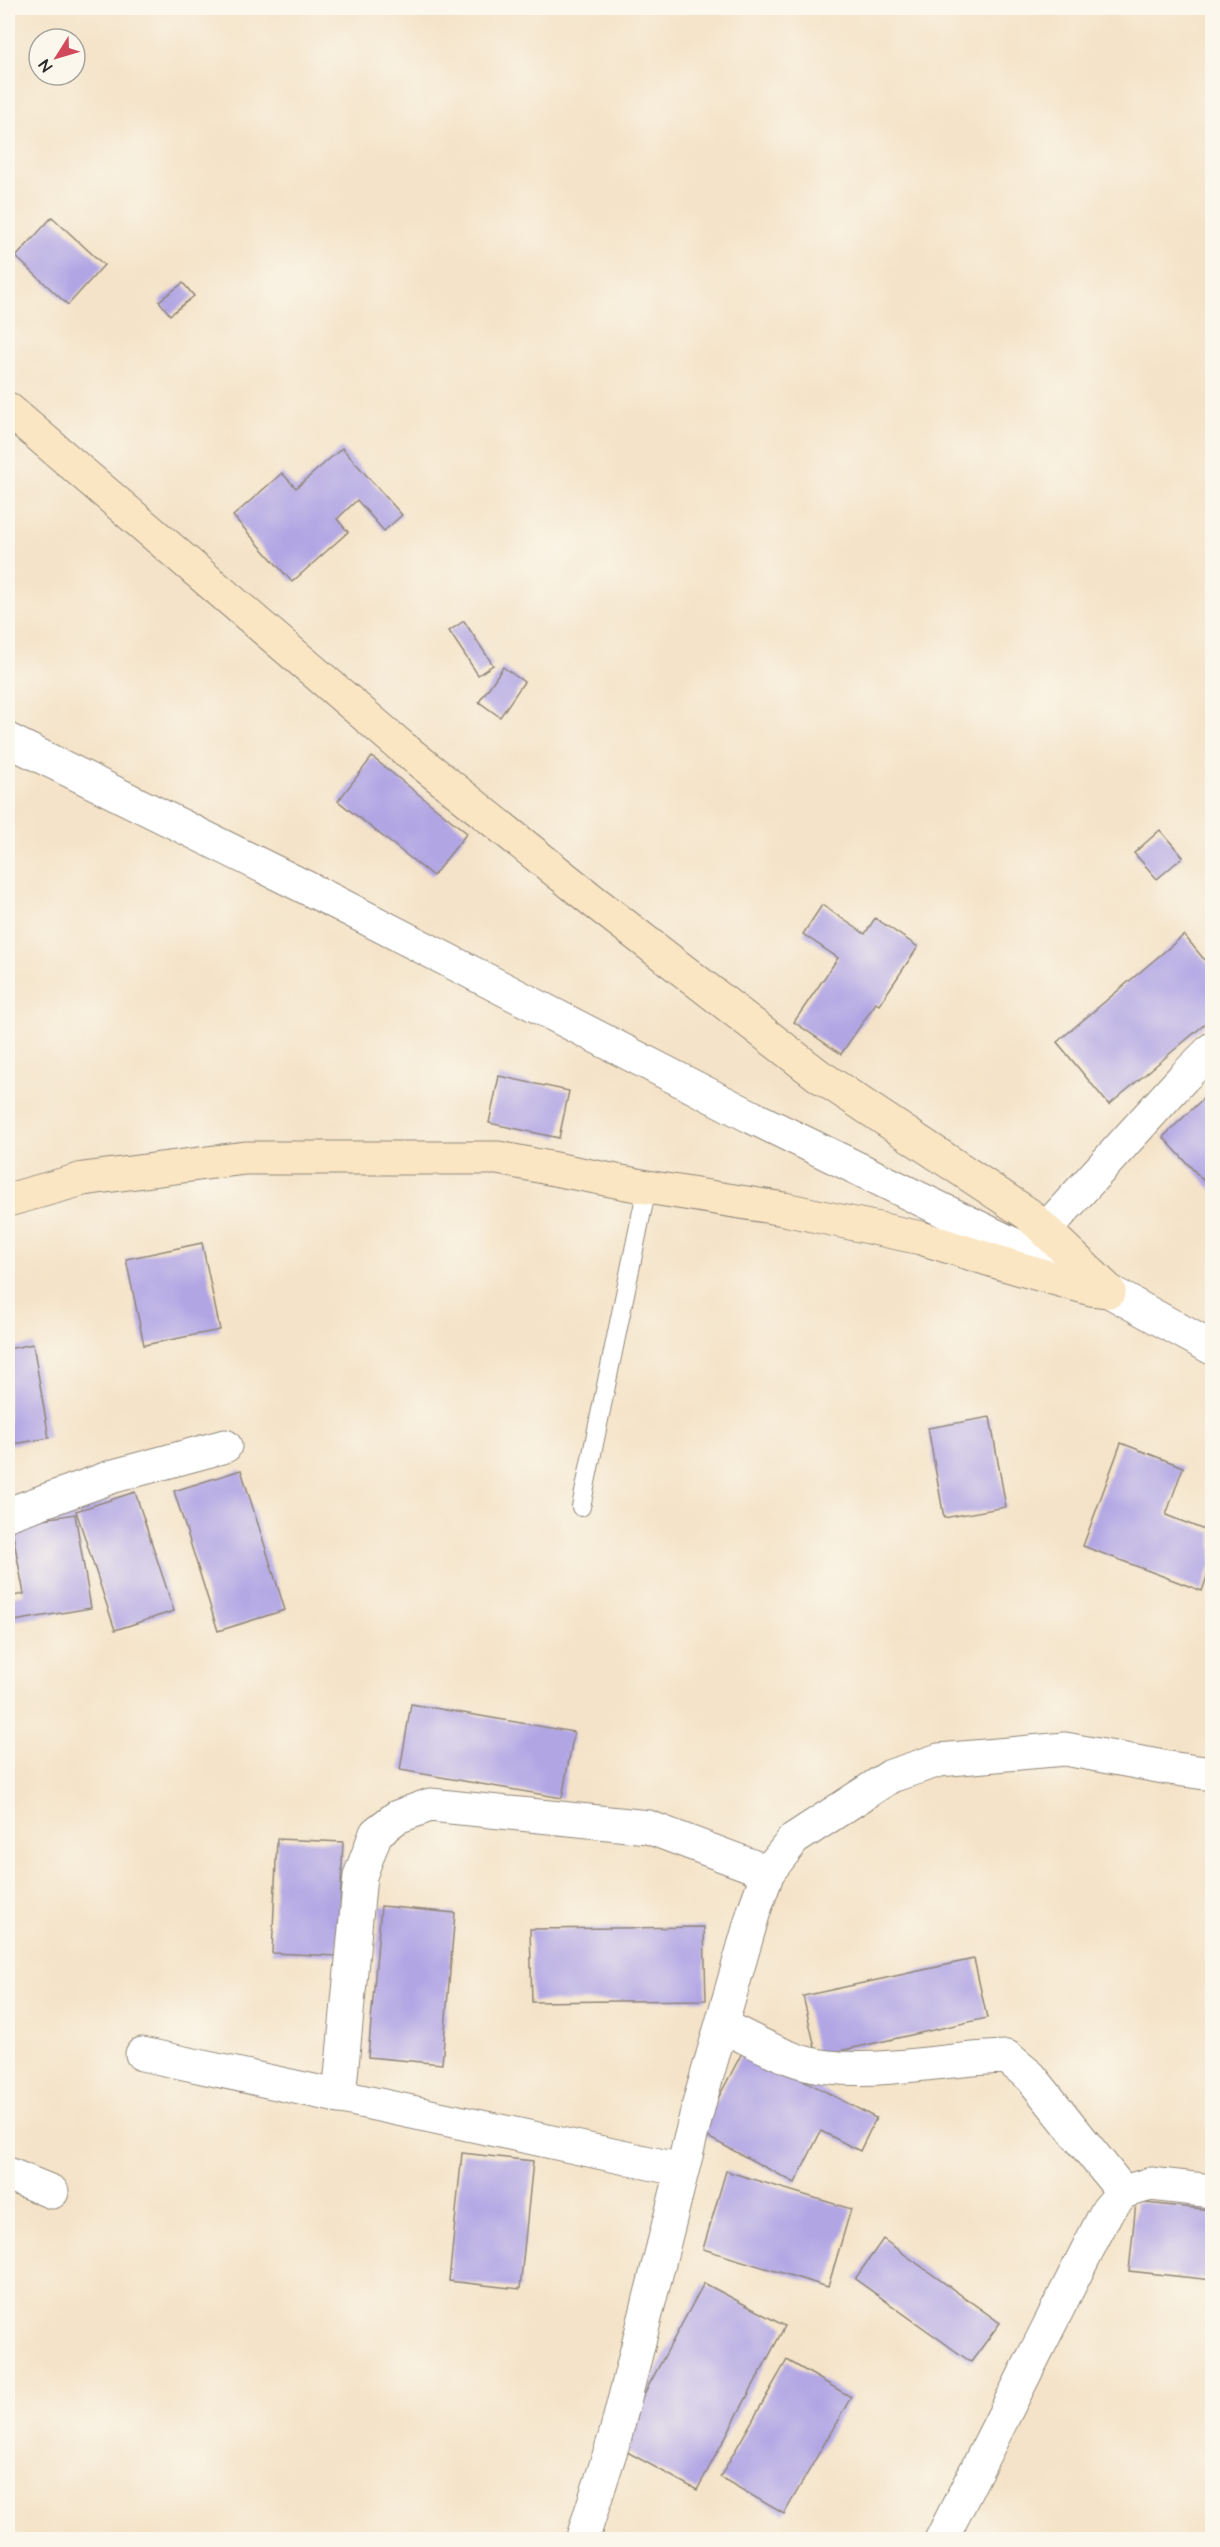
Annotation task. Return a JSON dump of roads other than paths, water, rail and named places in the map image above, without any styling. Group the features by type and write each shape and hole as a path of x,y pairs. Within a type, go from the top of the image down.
{"main road":[{"path":"8,409 404,748 592,900 818,1075 1028,1214 1109,1291"},
{"path":"8,1200 83,1179 245,1158 498,1158 647,1187 784,1209 921,1238 1091,1289 1109,1291"}],"street":[{"path":"8,740 335,902 752,1117 1109,1291 1212,1348"},
{"path":"1045,1230 1183,1077 1212,1049"},
{"path":"8,1514 114,1476 225,1446"},
{"path":"582,2540 615,2437 682,2170 754,1911 768,1872 794,1839 891,1776 939,1760 1065,1749 1212,1774"},
{"path":"339,2097 360,1876 376,1833 397,1817 430,1805 648,1827 768,1872"},
{"path":"722,2026 805,2063 850,2070 975,2057 1007,2057 1031,2077 1123,2192"},
{"path":"142,2054 682,2170"},
{"path":"8,2174 52,2192"},
{"path":"941,2540 1107,2211 1123,2192 1151,2184 1212,2191"}],"lane":[{"path":"581,1507 647,1187"}]}
